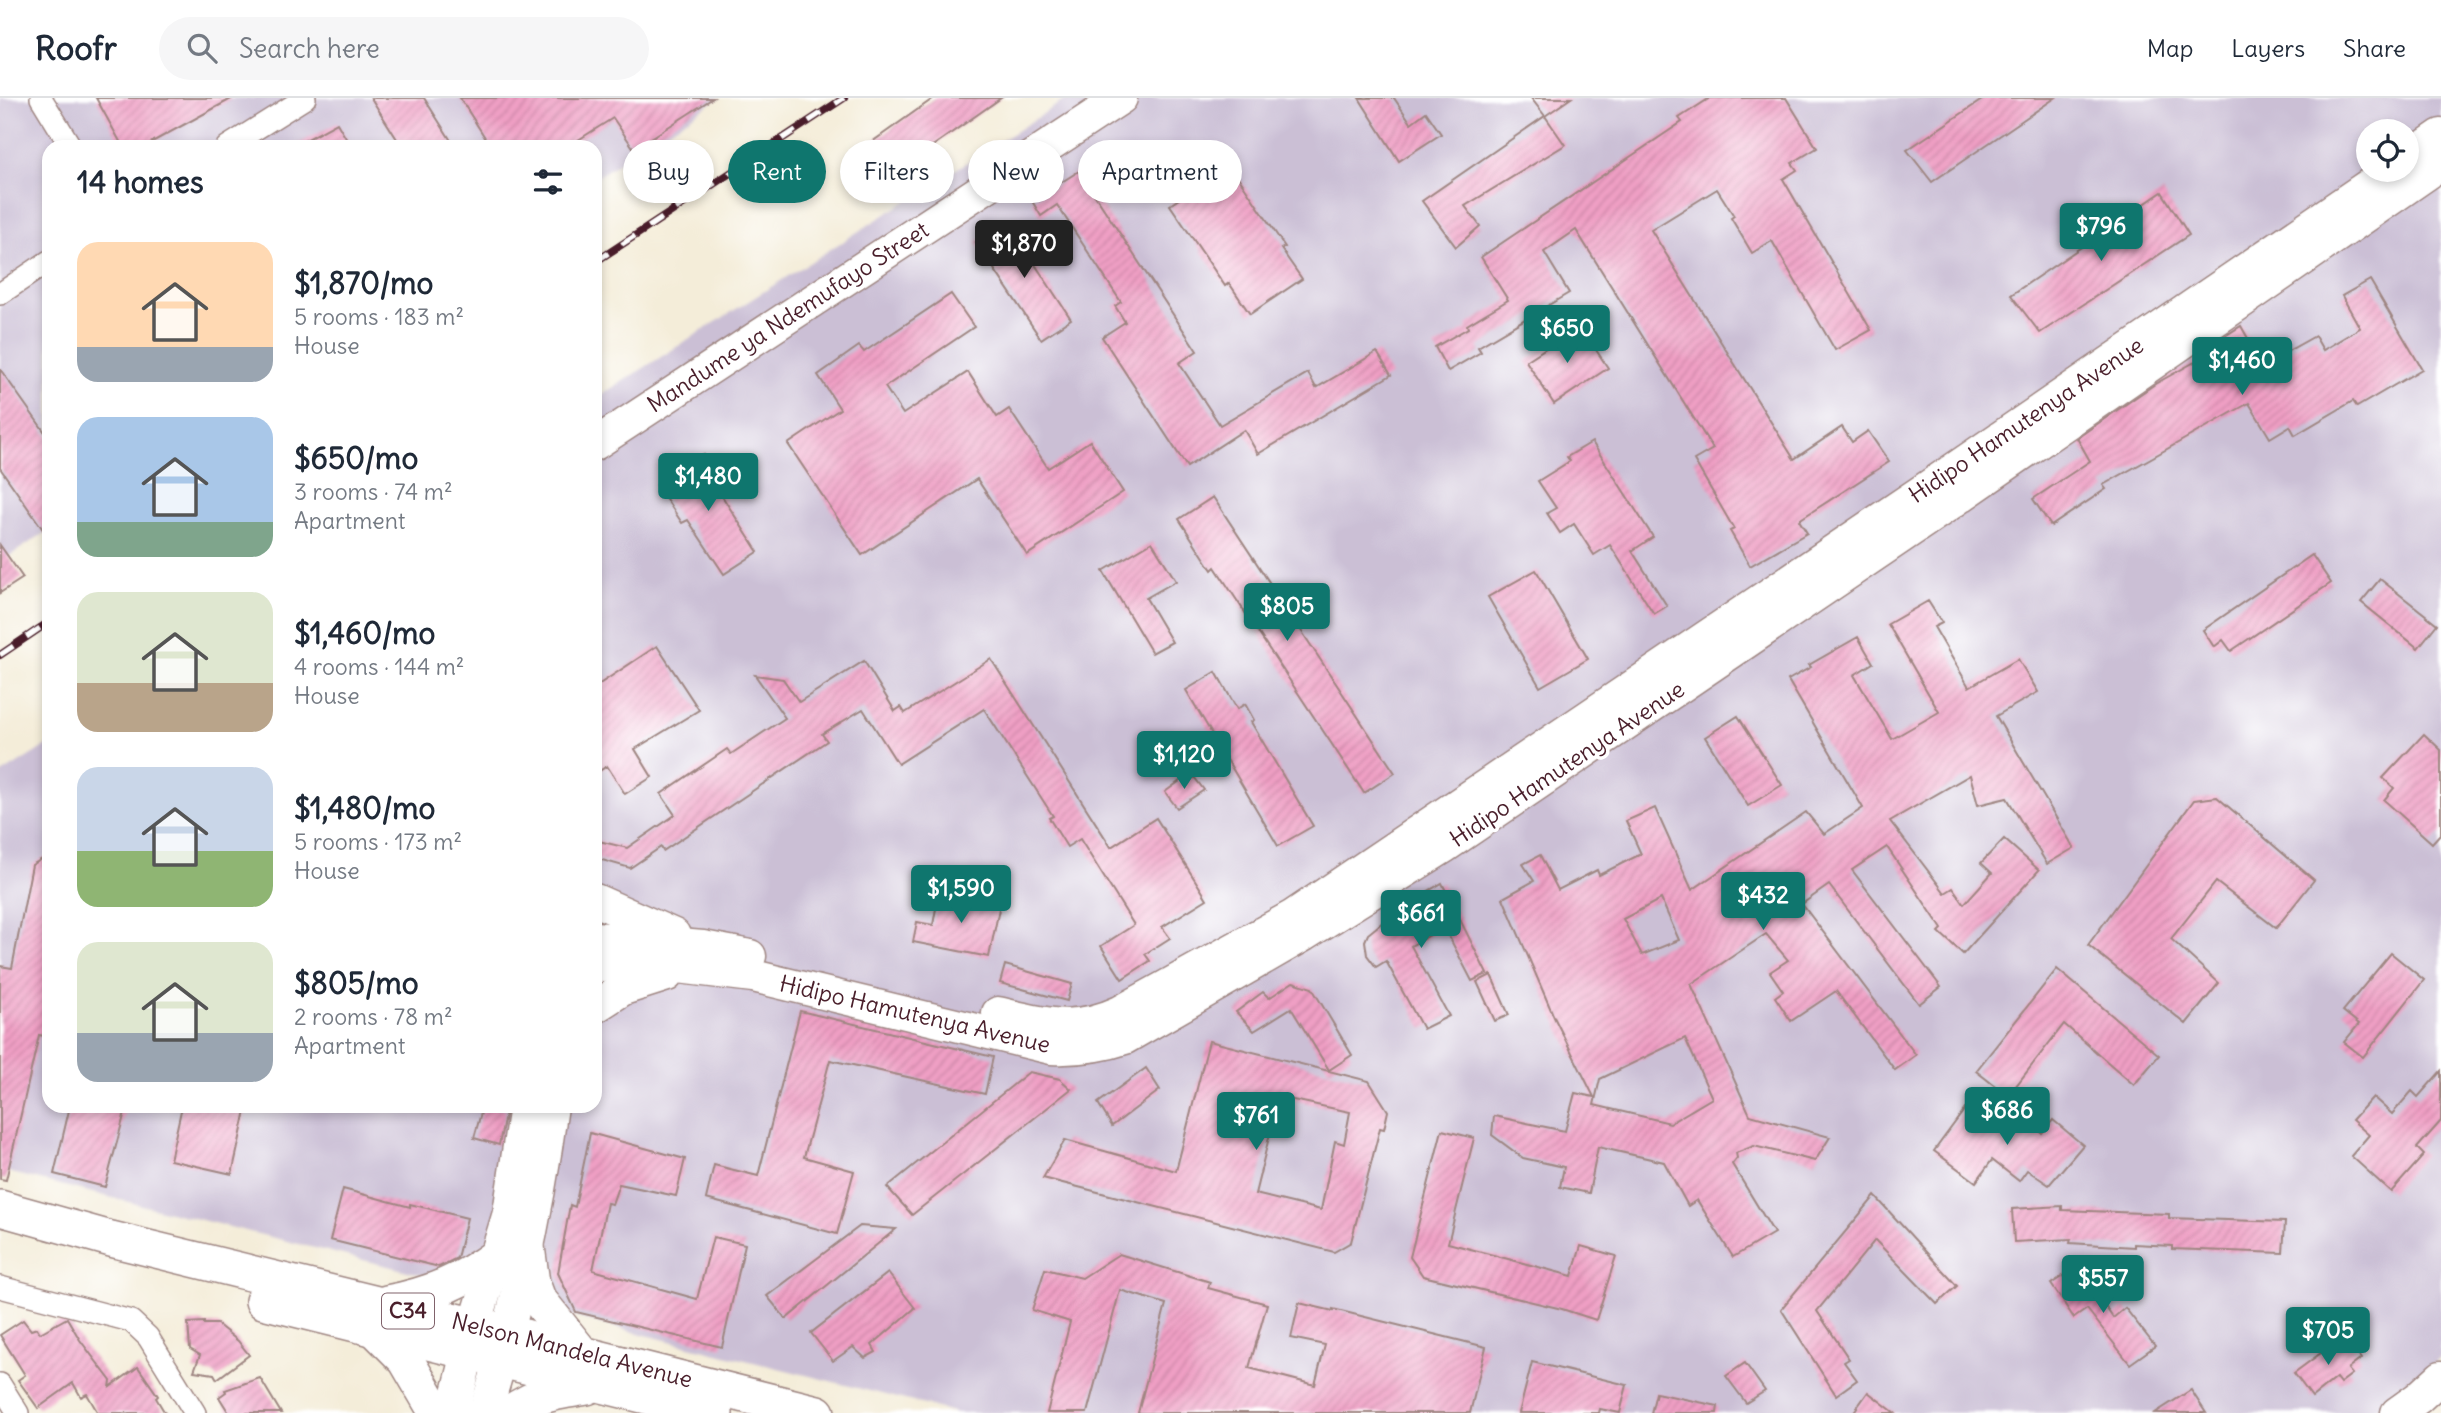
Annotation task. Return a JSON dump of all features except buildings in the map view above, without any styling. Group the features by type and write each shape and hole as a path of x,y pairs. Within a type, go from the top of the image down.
{"main road":[{"name":"Nelson Mandela Avenue","path":"0,1208 376,1317"},
{"name":"Nelson Mandela Avenue","path":"0,1230 102,1260 488,1342 583,1354 817,1413"},
{"path":"437,1413 406,1360 376,1317 512,1251 532,1283 538,1299 583,1354"},
{"name":"Nelson Mandela Avenue","path":"488,1342 601,1385 715,1413"},
{"path":"510,1413 531,1398 601,1385"}],"street":[{"path":"41,98 67,140"},
{"path":"238,140 304,98"},
{"name":"Mandume ya Ndemufayo Street","path":"602,439 1121,98"},
{"path":"2419,150 2441,135"},
{"name":"Hidipo Hamutenya Avenue","path":"602,966 662,965 698,958 752,976 1051,1048 1077,1049 1104,1045 1125,1038 1304,936 1444,847 1941,510 2441,164"},
{"name":"Hidipo Hamutenya Avenue","path":"602,939 1051,1025 1099,1021 1293,916 1922,492 2374,182"},
{"path":"0,294 42,266"},
{"path":"602,904 698,958"},
{"path":"602,1002 622,989 698,958"},
{"path":"512,1251 509,1213 524,1113"},
{"path":"453,1413 488,1342 512,1251 543,1168 551,1113"},
{"path":"0,1287 131,1321 148,1336 195,1413"},
{"path":"485,1413 488,1342"},
{"path":"2397,1413 2441,1377"},
{"path":"2,1392 18,1413"},
{"path":"2432,1413 2441,1405"}],"shaded area":[{"path":"0,98 719,98 654,140 623,140 623,160 602,173 602,140 42,140 42,535 0,562"},
{"path":"1068,98 2441,98 2441,1357 2424,1374 2370,1413 957,1413 586,1320 444,1280 0,1170 0,775 42,748 42,1113 602,1113 602,395 903,203 954,203 954,171 968,162 968,203 1064,203 1064,140 1002,140"}],"railway":[{"path":"602,257 844,98"},
{"path":"0,655 42,627"}]}
